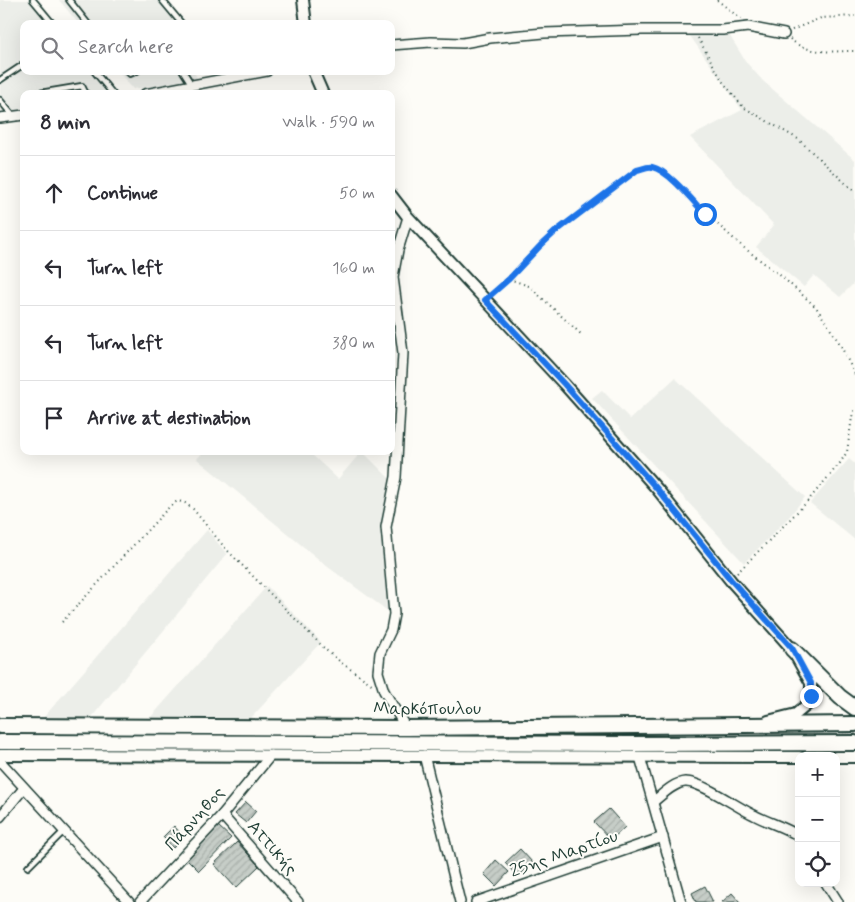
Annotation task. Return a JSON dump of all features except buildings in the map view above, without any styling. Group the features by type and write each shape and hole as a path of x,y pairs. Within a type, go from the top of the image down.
{"highway":[{"path":"792,648 840,697 855,708"},
{"name":"Μαρκόπουλου","path":"0,726 406,728 855,724"},
{"name":"Μαρκόπουλου","path":"0,742 855,743"}],"street":[{"path":"303,0 306,20"},
{"path":"395,45 431,42 462,43 490,38 544,33 723,30 748,27 784,34"},
{"path":"165,90 246,75"},
{"path":"315,75 321,90"},
{"path":"0,118 20,115"},
{"path":"395,200 408,217 564,384 658,490 731,580 792,648 811,683 812,689 808,704 796,714 757,724"},
{"path":"395,269 408,217"},
{"path":"395,292 403,353 396,477 386,527 394,614 391,630 380,653 378,672 384,691 406,728"},
{"path":"0,754 795,757"},
{"name":"Πάρνηθος","path":"140,902 222,814 272,755"},
{"path":"424,755 460,902"},
{"path":"840,757 855,756"},
{"path":"640,757 681,902"},
{"path":"0,761 129,902"},
{"path":"653,802 670,788 687,782 702,786 753,815 787,828 795,833"},
{"path":"0,817 24,788"},
{"name":"Αττικής","path":"222,814 298,902"},
{"name":"25ης Μαρτίου","path":"476,902 663,837"},
{"path":"829,887 838,902"}],"lane":[{"path":"33,0 50,20"},
{"path":"69,0 85,20"},
{"path":"162,0 179,20"},
{"path":"0,80 20,67"},
{"path":"97,75 110,90"},
{"path":"186,75 192,85"},
{"path":"58,90 82,86 84,90"},
{"path":"0,100 13,116"},
{"path":"28,867 64,832"}],"path":[{"path":"717,0 732,11 748,27"},
{"path":"855,16 821,18 784,34 797,45 813,51 855,51"},
{"path":"692,30 723,82 743,107 798,138 855,192"},
{"path":"485,300 509,279 555,232 637,170 649,166 658,168 667,175 705,214 743,247 781,276 816,308 840,344 855,375"},
{"path":"509,279 529,286 583,336"},
{"path":"731,580 806,503 840,463 847,452 855,408"},
{"path":"62,622 171,505 178,501 185,503 193,509 226,549 327,650 355,673 384,691"}],"shaded area":[{"path":"0,0 39,0 55,20 20,20 20,75 100,75 113,90 20,90 20,112 0,114"},
{"path":"59,0 167,0 184,20 76,20"},
{"path":"688,33 728,33 746,62 763,81 855,160 855,282 840,297 814,275 804,287 756,247 774,225 690,137 742,110"},
{"path":"121,75 196,75 198,79 133,89"},
{"path":"675,378 805,497 789,517 744,563 592,398 602,390 630,419"},
{"path":"200,455 312,455 338,479 359,455 366,455 391,480 385,527 392,614 328,567 197,459"},
{"path":"849,459 855,464 855,540 810,503"},
{"path":"207,530 227,554 91,718 43,718"},
{"path":"267,586 321,642 250,719 150,718"}],"green space":[{"path":"855,731 855,736 0,736 0,732"}],"route":[{"path":"705,214 658,168 649,166 637,170 555,232 509,279 485,300 564,384 658,490 731,580 792,648 811,683 811,696"}]}
